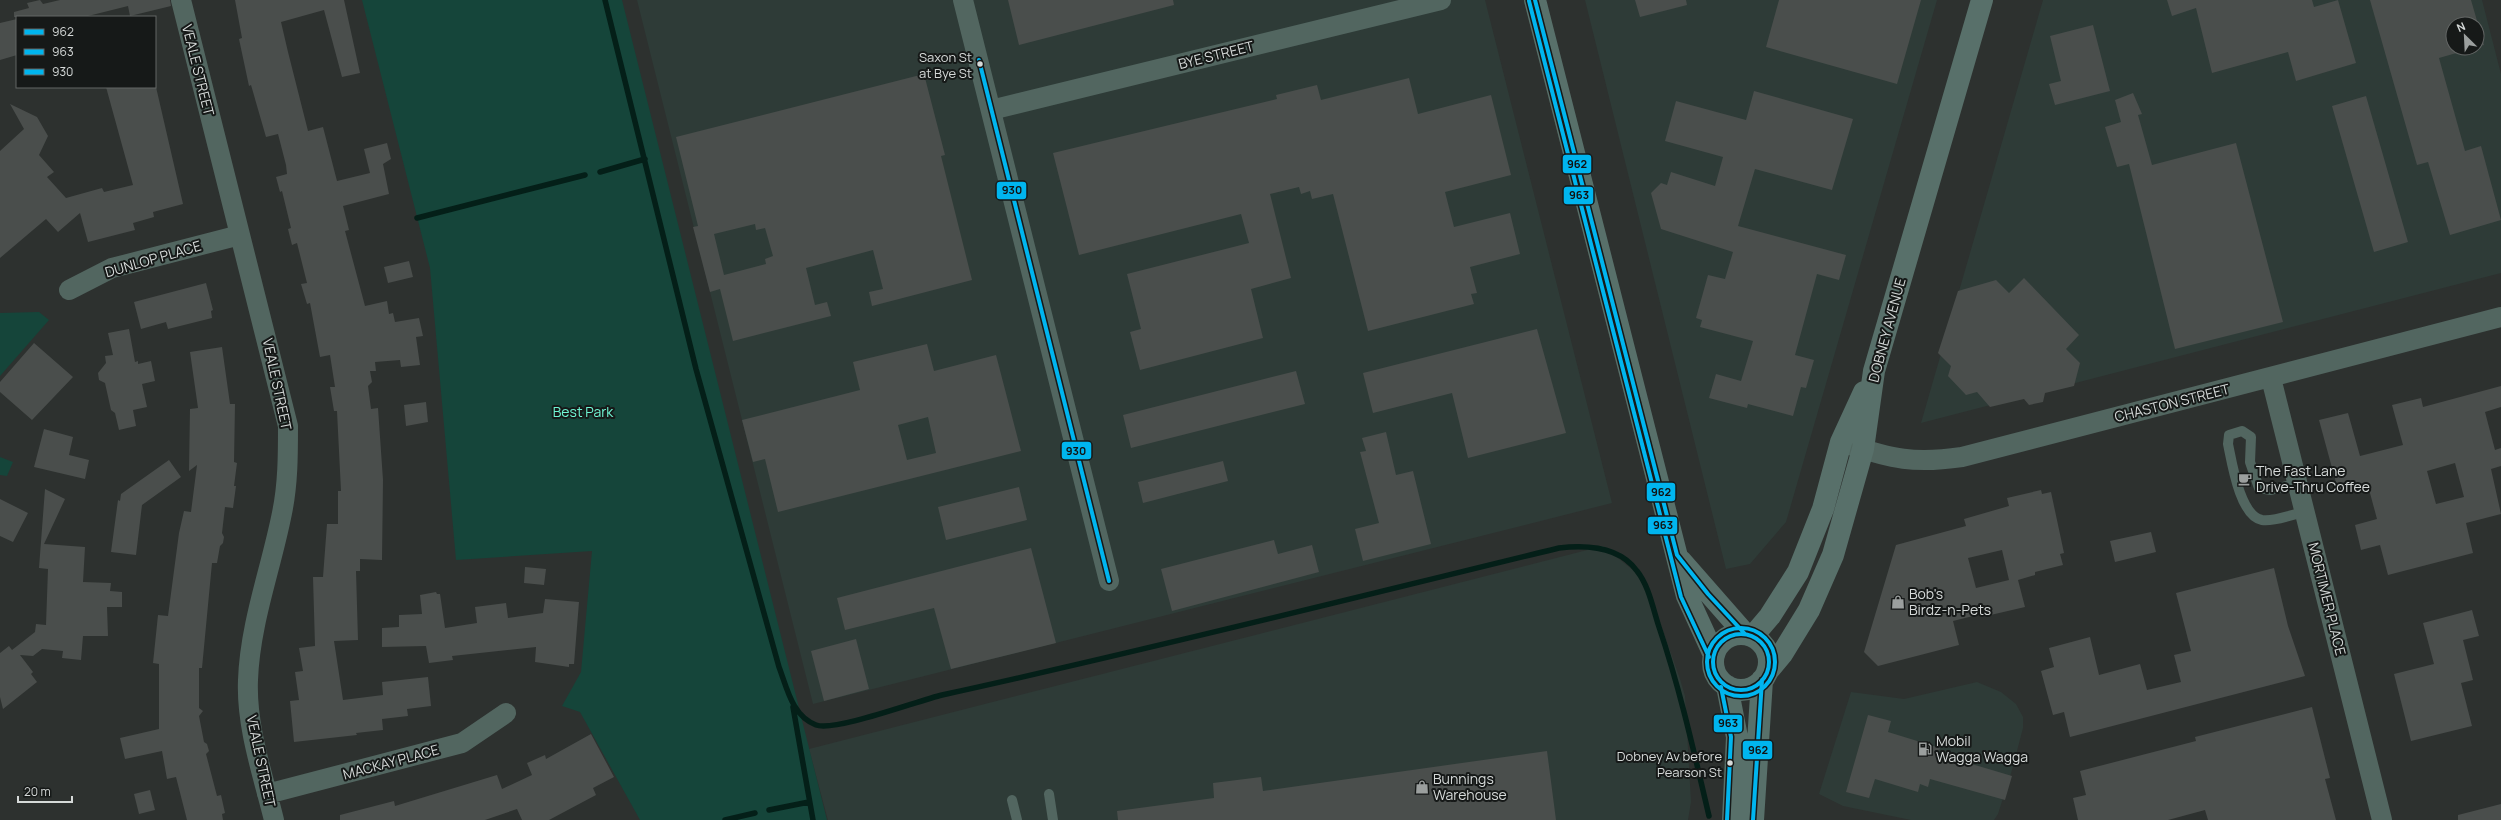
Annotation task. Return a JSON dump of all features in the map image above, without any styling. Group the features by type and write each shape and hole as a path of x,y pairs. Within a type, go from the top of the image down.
{"main road":[{"path":"1535,0 1687,596 1714,655"},
{"name":"DOBNEY AVENUE","path":"1764,676 1797,630 1822,581 1833,555 1863,449 1874,371 1982,0"},
{"path":"1764,676 1745,689 1727,686 1718,678 1714,671 1714,655 1717,647 1729,636 1749,635 1770,616 1798,572 1823,509 1841,442 1874,371"},
{"path":"1676,555 1708,594 1749,635 1765,647 1769,664 1764,676 1753,820"},
{"path":"1727,686 1737,737 1733,820"}],"street":[{"name":"VEALE STREET","path":"181,0 288,426 289,469 282,513 253,634 248,681 252,733 274,820"},
{"path":"963,0 1109,581"},
{"name":"BYE STREET","path":"991,110 1441,0"},
{"name":"DUNLOP PLACE","path":"69,290 112,268 240,235"},
{"name":"CHASTON STREET","path":"1841,442 1906,460 1932,461 1962,457 2271,378 2501,317"},
{"name":"MORTIMER PLACE","path":"2271,378 2382,820"},
{"name":"MACKAY PLACE","path":"267,794 462,744 506,713"}],"lane":[{"path":"2298,483 2271,490 2259,488 2250,462 2251,437 2242,431 2229,435 2228,444 2243,504 2251,515 2265,520 2305,512"},
{"path":"1049,794 1053,820"},
{"path":"1012,800 1017,820"}],"shaded area":[{"path":"637,0 1485,0 1612,503 813,704"},
{"path":"1585,0 1937,0 1786,522 1750,564 1726,569"},
{"path":"2043,0 2482,0 2501,74 2501,273 1921,423"},
{"path":"1603,546 1645,580 1680,679 1685,696 1691,802 1688,820 828,820 809,749"},
{"name":"Mobil Wagga Wagga","path":"1977,682 2001,692 2016,704 2023,717 2023,728 2012,770 1998,814 1994,820 1911,820 1843,806 1819,794 1851,692 1904,699"}],"green space":[{"name":"Best Park","path":"362,0 622,0 827,820 640,820 580,712 562,706 581,672 592,551 456,560 430,268"},
{"path":"39,312 49,320 0,376 0,313"},
{"path":"0,457 13,462 7,476 0,475"}],"building":[{"path":"40,0 43,4 60,0 170,0 171,6 130,16 128,6 88,16 14,17 14,12 29,8 27,3"},
{"path":"235,0 344,0 360,73 342,77 324,10 281,22 288,52 308,131 323,127 337,181 370,173 364,149 387,143 391,159 383,164 389,194 343,206 349,230 345,231 365,306 387,301 389,314 393,313 395,322 419,318 423,336 416,337 420,365 401,367 400,360 375,362 376,371 370,371 372,382 368,386 371,409 378,408 383,480 382,560 360,559 360,571 356,571 358,640 334,641 343,700 383,695 382,682 428,677 431,706 407,709 408,716 382,719 383,730 356,733 357,735 294,742 290,701 299,700 295,672 303,671 299,648 315,646 313,577 323,577 327,524 338,524 338,491 341,491 337,411 334,411 330,387 335,387 330,355 320,357 310,303 307,304 301,284 307,283 297,243 292,245 288,229 291,228 282,191 280,192 276,177 287,174 286,165 278,134 266,137 251,85 249,86 239,39 242,38"},
{"path":"1008,0 1173,0 1174,5 1019,45"},
{"path":"1635,0 1686,0 1687,5 1640,17"},
{"path":"1779,0 1921,0 1897,84 1766,47"},
{"path":"2167,0 2312,0 2314,7 2338,0 2356,63 2296,81 2288,52 2212,73 2196,8 2172,16"},
{"path":"2370,0 2471,0 2476,16 2445,16 2446,56 2439,58 2465,151 2481,146 2501,220 2450,235 2428,162 2417,165"},
{"path":"16,19 16,55 0,60 0,23"},
{"path":"2093,25 2110,91 2055,105 2049,84 2061,81 2050,36"},
{"path":"924,74 945,155 941,156 972,280 872,306 869,292 883,289 873,250 806,268 815,305 827,302 831,316 733,341 720,289 710,292 693,227 698,226 676,137","holes":["755,224 756,230 765,228 773,256 765,259 766,264 724,275 714,234"]},
{"path":"1409,78 1418,114 1491,95 1511,175 1445,192 1454,227 1510,213 1520,254 1470,267 1477,293 1471,294 1474,304 1368,331 1333,194 1312,199 1310,191 1301,194 1299,187 1270,194 1291,278 1251,289 1263,338 1140,370 1130,332 1141,329 1127,274 1249,243 1241,214 1079,255 1053,153 1277,99 1276,95 1317,85 1321,100"},
{"path":"156,87 183,204 153,212 154,217 133,223 135,230 88,242 80,213 58,232 46,219 0,258 0,151 24,129 10,104 37,117 48,136 39,155 54,172 47,177 66,198 102,188 104,192 133,185 106,88"},
{"path":"1754,91 1853,119 1832,190 1755,169 1738,226 1846,255 1839,280 1817,274 1795,355 1814,360 1806,388 1801,387 1793,416 1748,404 1747,408 1709,398 1716,374 1741,381 1753,341 1700,327 1702,320 1696,318 1708,275 1725,279 1733,252 1661,229 1651,193 1661,183 1667,185 1671,172 1715,186 1723,157 1665,141 1676,101 1746,120"},
{"path":"2133,93 2142,114 2138,115 2152,165 2236,143 2283,322 2175,349 2129,164 2117,167 2105,127 2121,122 2115,100"},
{"path":"2366,96 2408,242 2374,252 2332,106"},
{"path":"409,261 413,277 388,283 384,267"},
{"path":"2024,278 2079,335 2066,349 2080,363 2074,386 2045,393 2043,402 2029,405 2024,399 1990,407 1977,392 1966,395 1948,376 1951,366 1938,353 1958,291 1996,280 2009,293"},
{"path":"206,283 213,310 211,311 212,318 168,329 166,322 141,329 134,302"},
{"path":"129,329 135,362 138,361 138,364 151,361 155,381 142,384 147,407 133,410 136,426 119,430 115,413 111,410 105,383 99,380 98,373 106,363 105,356 113,355 108,333"},
{"path":"1537,329 1566,433 1468,458 1452,393 1373,413 1363,373"},
{"path":"34,343 73,377 32,420 0,392 0,382"},
{"path":"927,344 934,371 996,355 1021,451 778,512 765,459 753,462 742,420 860,390 853,362","holes":["928,417 936,453 907,460 898,425"]},
{"path":"222,347 230,404 235,404 234,462 237,463 234,486 236,486 233,508 225,507 222,533 224,537 223,543 220,546 217,563 212,563 202,668 199,668 199,708 203,711 199,716 204,742 207,744 209,751 206,754 217,796 221,795 225,813 222,814 223,820 187,820 176,777 167,779 162,751 125,759 120,738 159,729 159,664 153,663 158,615 168,616 179,533 184,511 191,512 197,465 189,471 190,409 198,408 190,352"},
{"path":"1296,371 1305,404 1131,448 1123,415"},
{"path":"2501,386 2501,407 2485,412 2495,450 2501,448 2501,466 2491,469 2501,514 2466,523 2473,553 2388,575 2380,545 2361,550 2355,525 2377,519 2367,482 2338,490 2319,420 2348,413 2360,456 2403,445 2392,405 2421,398 2423,407","holes":["2455,463 2464,497 2436,504 2427,471"]},
{"path":"426,402 428,422 406,426 404,405"},
{"path":"44,429 73,437 69,455 89,460 85,479 34,467"},
{"path":"1386,432 1396,475 1413,471 1431,544 1363,561 1355,529 1379,523 1360,452 1366,451 1362,438"},
{"path":"169,460 181,477 142,505 136,555 111,552 118,500 120,501 121,494"},
{"path":"1223,461 1228,481 1143,503 1138,482"},
{"path":"1019,487 1027,520 946,540 938,507"},
{"path":"45,489 65,499 44,544 85,547 83,582 111,583 110,591 122,592 122,607 107,607 108,636 83,636 81,660 62,658 63,651 42,649 33,656 20,655 33,672 31,674 37,682 3,709 0,697 0,653 9,646 12,650 35,632 36,624 46,625 48,569 39,568"},
{"path":"2041,490 2042,494 2051,492 2064,553 2060,554 2063,565 2035,572 2035,575 2018,580 2025,607 1982,617 1981,614 1953,621 1959,645 1878,666 1864,652 1896,545 1966,526 1964,519 2009,506 2007,498","holes":["2002,550 2009,580 1976,588 1968,558"]},
{"path":"0,499 28,513 13,542 0,536"},
{"path":"2151,532 2156,552 2115,562 2110,541"},
{"path":"1274,540 1278,554 1312,545 1319,572 1172,611 1161,569"},
{"path":"1031,548 1056,643 951,669 934,608 845,630 837,598"},
{"path":"525,567 546,569 544,585 524,583"},
{"path":"2274,568 2288,626 2305,676 2070,737 2064,712 2053,715 2041,671 2054,667 2049,648 2090,637 2099,675 2140,664 2147,690 2181,682 2174,655 2191,651 2176,593"},
{"path":"436,592 437,594 440,594 445,628 477,623 475,607 506,603 508,618 543,613 545,599 579,602 574,664 569,664 569,667 535,662 536,647 452,656 453,660 429,663 426,646 382,647 382,628 399,627 399,615 422,614 420,595"},
{"path":"2472,610 2479,636 2463,640 2473,680 2461,683 2472,726 2411,741 2394,674 2434,664 2423,623"},
{"path":"856,639 869,689 824,701 811,651"},
{"path":"2312,707 2330,778 2325,779 2336,820 2208,820 2205,810 2168,820 2078,820 2073,798 2086,795 2080,771 2196,741 2195,737"},
{"path":"1868,715 1891,721 1888,732 1940,748 1938,754 2012,776 2005,800 1930,779 1928,787 1920,784 1918,792 1875,779 1869,798 1846,792"},
{"path":"591,734 614,777 593,788 596,795 549,820 522,820 517,809 485,820 340,820 340,815 394,801 395,806 497,775 502,789 532,775 527,763 545,755 546,759"},
{"name":"Bunnings Warehouse","path":"1547,751 1556,820 1118,820 1117,811 1214,798 1213,783 1261,777 1263,791"},
{"path":"150,790 155,810 139,814 134,794"},
{"path":"2501,804 2501,820 2458,820 2458,815"}],"waterway":[{"path":"605,0 696,369 779,667 788,692 796,708 808,721 816,725 826,726 858,720 942,695 1173,642 1559,548 1590,547 1621,556 1637,571 1645,584 1667,650 1680,697 1709,816"},
{"path":"600,172 645,159"},
{"path":"417,218 585,175"},
{"path":"793,707 813,820"},
{"path":"769,810 809,802"},
{"path":"725,820 755,813"}],"transit line":[{"name":"962","path":"1535,0 1677,555 1708,594 1745,634"},
{"name":"963","path":"1529,1 1681,597 1709,657"},
{"name":"930","path":"979,60 1109,581"},
{"name":"963","path":"1741,628 1754,631 1765,638 1772,649 1775,662 1772,675 1765,686 1754,693 1741,696 1728,693 1717,686 1710,675 1707,662 1710,649 1717,638 1728,631 1741,628"},
{"name":"962","path":"1741,634 1752,636 1761,642 1767,651 1769,662 1767,673 1761,682 1752,688 1741,690 1730,688 1721,682 1715,673 1713,662 1715,651 1721,642 1730,636 1741,634"},
{"name":"962","path":"1753,820 1762,680"},
{"name":"963","path":"1721,687 1731,737 1727,820"}],"place":[{"name":"Saxon St at Bye St","path":"980,64"},
{"name":"The Fast Lane Drive-Thru Coffee","path":"2245,479"},
{"name":"Bob's Birdz-n-Pets","path":"1898,602"},
{"name":"Mobil Wagga Wagga","path":"1925,749"},
{"name":"Dobney Av before Pearson St","path":"1730,763"},
{"name":"Bunnings Warehouse","path":"1422,787"}]}
